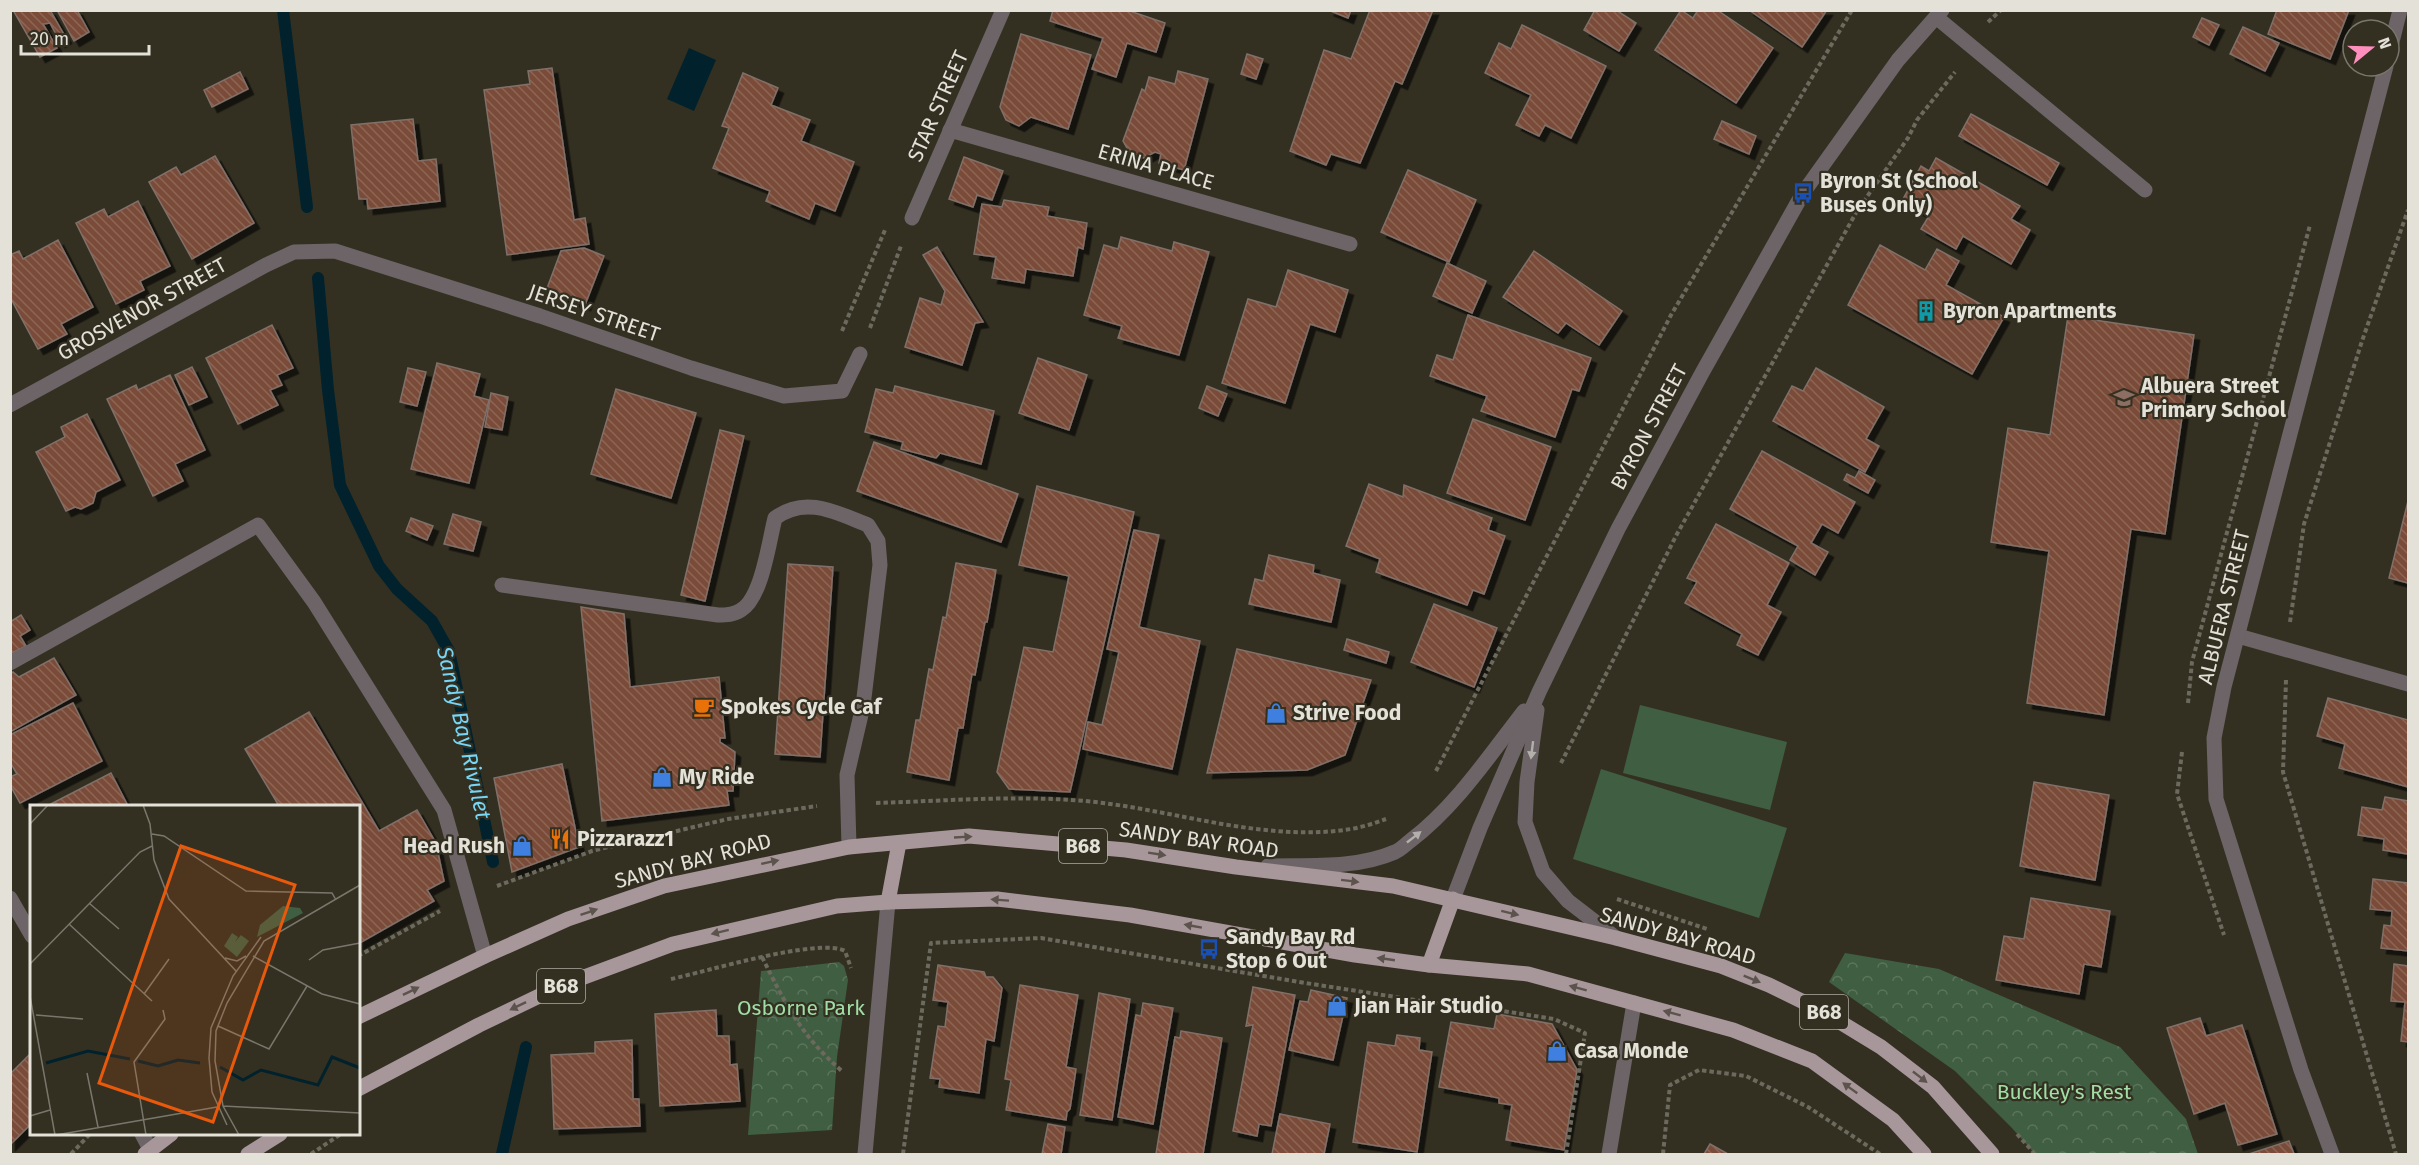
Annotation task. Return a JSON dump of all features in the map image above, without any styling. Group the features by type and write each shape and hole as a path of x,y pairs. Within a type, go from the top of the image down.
{"main road":[{"name":"SANDY BAY ROAD","path":"360,1016 568,919 663,886 849,847 969,836 1125,850 1236,867 1393,886 1616,938 1721,966 1769,985 1822,1011 1881,1047 1933,1087 1992,1155"},
{"path":"888,902 899,843"},
{"name":"B68","path":"360,1088 479,1025 560,986 673,944 837,906 997,899 1130,915 1344,953 1429,965 1528,974 1733,1030 1812,1061 1893,1120 1924,1155"},
{"path":"1429,965 1453,899"},
{"path":"150,1153 170,1135"},
{"path":"248,1155 278,1135"}],"street":[{"name":"STAR STREET","path":"912,218 1003,10"},
{"path":"1939,14 1970,46 2145,190"},
{"name":"BYRON STREET","path":"1453,899 1480,828 1539,692 1623,518 1702,373 1803,193 1898,60 1939,14"},
{"name":"ALBUERA STREET","path":"2332,1155 2301,1070 2216,799 2214,738 2224,687 2383,78"},
{"name":"ERINA PLACE","path":"950,130 1350,244"},
{"name":"JERSEY STREET","path":"294,252 335,251 354,256 691,368 784,396 842,391 860,354"},
{"name":"GROSVENOR STREET","path":"10,405 266,265 294,252"},
{"path":"502,585 730,615 751,602 775,518 784,512 793,507 808,505 868,525 878,541 880,565 862,706 847,775 849,847"},
{"path":"10,663 258,525 314,602 444,810 485,956"},
{"path":"2238,636 2409,684"},
{"path":"1236,867 1329,865 1362,861 1396,852 1439,815 1478,771 1539,692"},
{"path":"1539,692 1527,782 1525,822 1543,872 1568,902 1616,938"},
{"path":"10,898 30,933"},
{"path":"865,1155 888,902"},
{"path":"1609,1155 1634,1003"},
{"path":"142,1135 150,1153"}],"path":[{"path":"1431,780 1671,315 1852,10"},
{"path":"1557,771 1677,534 1857,211 1908,138 1917,120 1950,79 1970,46 1973,36 2001,10"},
{"path":"2396,1155 2283,772 2287,649 2304,524 2362,341 2409,210"},
{"path":"860,354 912,218"},
{"path":"839,338 886,229"},
{"path":"747,926 789,1008 819,1052 871,1096"},
{"path":"903,1155 932,943"},
{"path":"664,981 799,949 838,947 845,951"},
{"path":"1467,1008 1490,1009 1554,1019 1585,1033 1566,1155"},
{"path":"1662,1155 1670,1085 1699,1070 1746,1076 1808,1107 1881,1155"},
{"path":"71,1155 89,1135"},
{"path":"310,1155 340,1135"}],"green space":[{"path":"1640,705 1787,742 1770,810 1623,773"},
{"path":"1601,769 1787,828 1759,918 1573,859"},
{"name":"Buckley's Rest","path":"1845,953 1939,969 2120,1047 2186,1119 2198,1154 2035,1154 1955,1071 1829,982"},
{"name":"Osborne Park","path":"839,962 844,966 848,980 837,1057 832,1130 748,1135 761,971"}],"water":[{"path":"689,48 716,60 694,111 667,99"}],"building":[{"path":"13,10 50,10 66,38 60,42 50,23 43,24 57,48 40,57"},
{"path":"57,10 77,10 89,32 74,41"},
{"path":"1053,10 1127,10 1165,23 1156,52 1127,43 1116,77 1092,69 1103,38 1050,21"},
{"path":"1328,10 1351,10 1348,18"},
{"path":"1370,10 1433,10 1402,84 1395,81 1360,163 1331,154 1326,165 1290,151 1324,50 1351,59"},
{"path":"1595,10 1616,10 1636,23 1619,51 1584,30"},
{"path":"1681,10 1693,18 1698,10 1717,10 1773,48 1736,103 1655,50"},
{"path":"1749,10 1827,10 1802,47"},
{"path":"2277,10 2349,10 2346,18 2341,18 2341,31 2330,59 2268,34"},
{"path":"2202,18 2219,25 2209,45 2193,37"},
{"path":"1522,25 1606,66 1571,138 1545,125 1539,136 1516,125 1531,95 1485,73 1499,43 1511,49"},
{"path":"2243,27 2279,43 2265,71 2230,54"},
{"path":"1021,34 1091,55 1068,129 1031,117 1019,126 1006,120 1000,107"},
{"path":"1247,54 1263,59 1256,79 1241,74"},
{"path":"552,68 574,220 585,218 589,244 507,255 484,90 530,84 528,71"},
{"path":"1178,71 1208,79 1184,170 1159,163 1161,154 1155,152 1144,158 1131,155 1123,141 1142,89 1145,91 1149,77 1175,84"},
{"path":"240,72 248,89 212,107 204,90"},
{"path":"743,73 778,88 771,105 810,120 801,141 854,162 835,211 815,203 809,219 766,201 770,191 713,168 729,128 722,126"},
{"path":"1971,114 2059,163 2047,185 1959,136"},
{"path":"413,119 418,161 436,159 440,201 368,209 367,199 359,199 351,125"},
{"path":"1722,121 1756,136 1749,154 1714,139"},
{"path":"215,156 254,223 192,259 149,182 176,167 181,175"},
{"path":"964,157 1003,171 992,200 977,195 973,207 949,199"},
{"path":"1936,158 2020,206 2011,219 2030,230 2011,264 1963,236 1956,249 1921,229 1929,216 1902,201 1921,166 1929,171"},
{"path":"1408,170 1476,200 1449,262 1381,232"},
{"path":"1004,200 1049,207 1047,216 1087,223 1083,249 1078,247 1073,276 1026,269 1024,283 992,278 996,257 974,254 982,204 1002,207"},
{"path":"138,201 170,266 140,281 144,290 116,304 76,223 104,209 108,217"},
{"path":"1121,237 1172,251 1174,242 1209,252 1179,355 1118,338 1122,326 1084,315 1104,245 1118,249"},
{"path":"58,240 93,307 61,324 67,334 38,349 10,297 10,255 19,251 23,259"},
{"name":"Byron Apartments","path":"1880,245 1925,270 1937,249 1959,261 1946,285 2004,317 1972,374 1848,305"},
{"path":"937,247 983,322 975,323 962,365 905,347 920,298 941,305 945,291 923,255"},
{"path":"584,248 604,256 585,305 546,291 561,251"},
{"path":"1534,251 1622,311 1599,345 1566,323 1558,333 1503,297"},
{"path":"1447,263 1486,281 1472,313 1433,296"},
{"path":"1288,270 1348,290 1335,332 1310,324 1285,403 1222,383 1248,299 1276,307"},
{"path":"1468,315 1591,358 1579,391 1572,389 1555,437 1481,411 1487,396 1430,376 1437,355 1453,360"},
{"name":"Albuera Street Primary School","path":"2068,316 2194,335 2165,534 2131,529 2104,715 2027,703 2049,551 1991,542 2008,428 2050,435"},
{"path":"272,325 293,368 277,375 282,385 270,390 278,405 238,424 206,358"},
{"path":"1038,358 1087,375 1069,430 1019,413"},
{"path":"437,363 480,374 474,396 489,400 469,483 411,469"},
{"path":"192,367 207,397 189,405 175,375"},
{"path":"408,368 426,372 417,406 400,402"},
{"path":"1816,368 1884,407 1866,439 1879,446 1865,472 1773,421 1792,386 1803,391"},
{"path":"170,375 205,450 175,464 183,481 153,496 107,399 136,385 138,390"},
{"path":"895,386 994,411 981,464 940,453 936,458 901,449 903,442 865,432 876,389 893,393"},
{"path":"1207,386 1227,394 1218,416 1199,408"},
{"path":"616,389 696,413 671,498 591,474"},
{"path":"491,393 508,397 502,430 485,427"},
{"path":"87,414 120,480 96,492 93,503 81,509 75,507 66,511 36,452 65,437 61,427"},
{"path":"1473,419 1551,447 1525,520 1447,493"},
{"path":"720,430 744,436 705,601 681,595"},
{"path":"874,442 1018,494 1001,542 857,491"},
{"path":"1762,451 1855,502 1838,533 1822,524 1811,543 1828,552 1815,575 1790,560 1798,546 1730,509"},
{"path":"1859,471 1875,480 1868,493 1844,480 1847,474 1855,478"},
{"path":"1369,484 1403,497 1404,485 1492,518 1488,530 1505,536 1484,594 1473,590 1467,605 1376,572 1380,559 1346,546"},
{"path":"1037,486 1134,512 1070,792 1009,789 997,772 1024,647 1053,652 1069,576 1019,565"},
{"path":"2408,501 2408,583 2389,578"},
{"path":"453,514 481,522 473,551 444,544"},
{"path":"411,518 433,526 427,540 406,531"},
{"path":"1716,524 1789,563 1767,605 1781,612 1758,655 1737,645 1742,634 1685,603 1697,582 1687,578"},
{"path":"1134,530 1159,535 1139,627 1200,641 1172,769 1083,749 1088,722 1102,725 1119,652 1107,649"},
{"path":"1269,555 1314,565 1313,573 1340,580 1331,622 1249,604 1255,579 1263,581"},
{"path":"956,563 996,570 975,675 972,674 963,728 958,728 949,780 907,772 916,720 920,720 929,669 933,670"},
{"path":"788,564 833,567 820,757 775,754"},
{"path":"1434,604 1497,628 1474,687 1411,662"},
{"path":"581,607 624,614 630,687 719,677 725,738 720,738 720,742 735,752 733,791 727,791 729,805 602,821"},
{"path":"21,615 30,630 20,636 26,646 10,654 10,622"},
{"path":"1347,639 1389,652 1386,663 1344,650"},
{"path":"1237,649 1371,680 1345,755 1307,770 1207,773"},
{"path":"54,658 76,695 10,732 10,674 13,672 19,677"},
{"path":"2328,698 2408,720 2408,787 2339,768 2345,744 2317,736"},
{"path":"73,703 102,761 20,803 10,785 10,777 17,774 10,762 10,735"},
{"path":"309,712 379,831 417,810 436,843 444,881 427,890 434,901 360,943 360,805 278,805 245,749"},
{"path":"562,764 579,847 512,872 494,778"},
{"path":"111,773 127,805 49,805"},
{"path":"2034,782 2109,795 2095,880 2020,866"},
{"path":"2385,797 2408,801 2408,854 2383,850 2384,839 2358,835 2362,807 2382,810"},
{"path":"2373,879 2408,883 2408,951 2381,948 2384,925 2391,926 2392,911 2370,909"},
{"path":"2031,898 2110,911 2101,967 2084,964 2079,994 1996,980 2004,936 2024,939"},
{"path":"2394,964 2408,966 2408,1042 2401,1041 2405,1002 2391,1001"},
{"path":"938,965 984,972 986,977 993,977 1002,988 994,1041 986,1039 979,1093 939,1087 940,1079 930,1078 938,1026 945,1027 948,1002 933,1000"},
{"path":"1020,985 1078,995 1066,1067 1076,1069 1070,1109 1066,1120 1006,1110 1011,1080 1005,1079"},
{"path":"1253,987 1295,995 1271,1126 1259,1124 1257,1136 1233,1131 1253,1025 1246,1026"},
{"path":"1311,990 1347,998 1333,1060 1289,1050 1300,1001 1308,1002"},
{"path":"1099,993 1130,999 1112,1120 1080,1115"},
{"path":"1143,1003 1173,1008 1153,1124 1118,1117 1136,1015 1141,1016"},
{"path":"716,1010 717,1036 729,1036 730,1065 737,1064 740,1101 660,1106 655,1014"},
{"path":"1497,1014 1552,1024 1577,1070 1564,1150 1506,1140 1512,1105 1499,1103 1499,1098 1439,1087 1451,1022 1494,1029"},
{"path":"2200,1018 2206,1036 2242,1025 2277,1134 2238,1145 2225,1103 2194,1114 2167,1028"},
{"path":"1181,1031 1222,1038 1203,1154 1156,1154 1175,1037 1180,1038"},
{"path":"1397,1035 1420,1038 1419,1050 1432,1052 1417,1152 1353,1142 1368,1042 1395,1046"},
{"path":"632,1040 633,1099 639,1099 640,1126 554,1129 551,1055 595,1053 595,1042"},
{"path":"30,1054 30,1125 10,1145 10,1074"},
{"path":"1280,1114 1330,1124 1324,1154 1272,1154"},
{"path":"1048,1124 1065,1127 1061,1154 1042,1154"},
{"path":"2289,1141 2294,1154 2249,1154"},
{"path":"1710,1144 1728,1154 1704,1154"}],"waterway":[{"name":"Sandy Bay Rivulet","path":"283,10 307,207"},
{"name":"Sandy Bay Rivulet","path":"318,278 328,390 340,485 379,566 397,589 432,621 449,651 493,862"},
{"name":"Sandy Bay Rivulet","path":"502,1154 526,1047"}],"place":[{"name":"Byron St (School Buses Only)","path":"1803,193"},
{"name":"Byron Apartments","path":"1926,311"},
{"name":"Albuera Street Primary School","path":"2124,398"},
{"name":"Spokes Cycle Caf","path":"704,707"},
{"name":"Strive Food","path":"1276,713"},
{"name":"My Ride","path":"662,777"},
{"name":"Pizzarazz1","path":"560,839"},
{"name":"Head Rush","path":"522,846"},
{"name":"Sandy Bay Rd Stop 6 Out","path":"1209,949"},
{"name":"Jian Hair Studio","path":"1337,1006"},
{"name":"Casa Monde","path":"1557,1051"}]}
